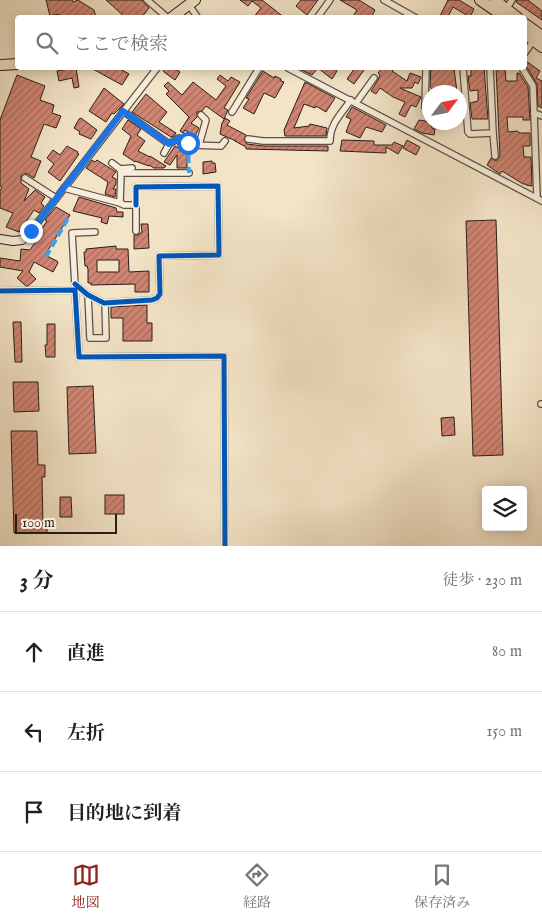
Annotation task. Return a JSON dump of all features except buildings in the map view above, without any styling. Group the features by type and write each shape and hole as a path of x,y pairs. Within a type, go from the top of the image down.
{"highway":[{"path":"480,0 506,10"},
{"path":"495,0 506,10"},
{"path":"174,15 192,3"},
{"path":"527,27 539,41"},
{"path":"527,35 539,41"},
{"path":"0,65 15,64"}],"street":[{"path":"146,0 166,15"},
{"path":"319,15 330,0"},
{"path":"384,0 411,15"},
{"path":"527,51 539,41"},
{"path":"0,239 22,240 31,231 155,70"},
{"path":"232,112 258,70"},
{"path":"292,70 539,200"},
{"path":"426,70 426,85"},
{"path":"463,70 468,132 470,134 493,133"},
{"path":"490,70 495,156"},
{"path":"523,70 533,86 539,200"},
{"path":"248,139 263,141 330,141 332,125 374,78"},
{"path":"123,111 169,144"},
{"path":"534,112 542,116"},
{"path":"199,146 206,120 201,115"},
{"path":"145,136 150,130"},
{"path":"164,153 169,144 179,138 191,145 199,146 221,146 225,141"},
{"path":"112,163 121,171 188,173"},
{"path":"121,171 132,168"},
{"path":"120,203 121,171"},
{"path":"25,178 56,198"},
{"path":"0,291 75,287 105,303 152,300 157,298 160,294 159,256 219,255 218,186 136,187 136,231"},
{"path":"64,188 124,205 136,205"},
{"path":"95,232 72,233 79,358 224,356 225,546"},
{"path":"88,295 90,338 106,338 105,303"}],"marked path":[{"path":"188,143 189,173"},
{"path":"45,254 47,255 70,218"}],"cycle path":[{"path":"75,284 88,295 104,303 152,300 160,294 159,256 219,255 218,186 136,187 136,205"},
{"path":"0,291 75,290 79,357 224,356 225,546"}],"route":[{"path":"31,231 123,111 169,144 179,138 188,143"}]}
